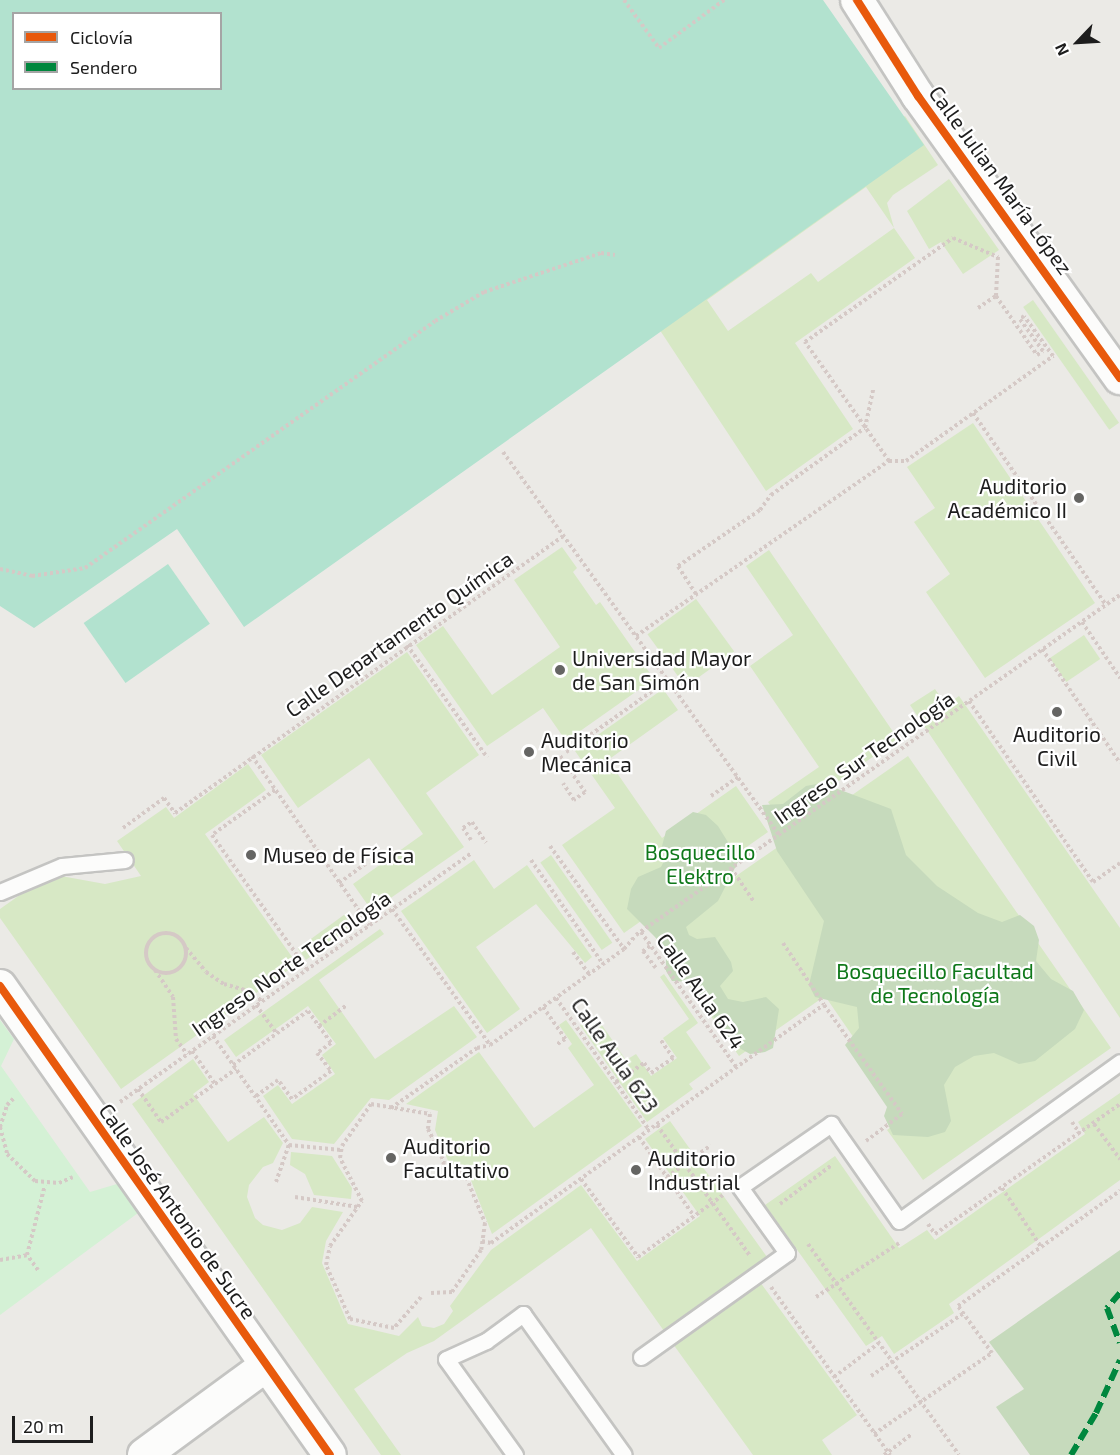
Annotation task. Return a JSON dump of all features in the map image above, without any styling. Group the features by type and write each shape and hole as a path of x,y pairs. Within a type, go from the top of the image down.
{"street":[{"name":"Calle Julian María López","path":"857,0 918,96 1120,378"},
{"name":"Calle José Antonio de Sucre","path":"0,986 264,1367 330,1455"},
{"path":"144,1455 264,1367"}],"lane":[{"path":"0,892 62,866 125,861"},
{"path":"641,1357 787,1253 740,1187 831,1124 899,1221 1120,1062"},
{"path":"515,1455 446,1359 486,1341 524,1314 624,1455"}],"path":[{"path":"624,0 659,48 724,0"},
{"path":"636,636 889,461 906,461 1053,356 1024,316 1020,319 1043,351 1037,355 996,296 998,256 953,238 805,342 889,461"},
{"path":"0,569 32,576 85,568 435,321 474,298 601,253 615,255"},
{"path":"978,308 996,296"},
{"path":"696,594 678,566 760,510 771,495 865,428 873,389"},
{"path":"973,413 1106,605"},
{"path":"503,452 779,835"},
{"path":"1082,622 1120,678"},
{"path":"407,645 487,758"},
{"path":"1042,650 1120,763"},
{"path":"566,752 668,680"},
{"path":"969,701 1093,882 1120,863"},
{"path":"252,756 369,925"},
{"path":"560,756 585,792 574,800 563,783"},
{"path":"711,796 738,777"},
{"path":"275,790 212,835 307,969"},
{"path":"471,840 463,828 472,822 486,843"},
{"path":"550,846 624,950"},
{"path":"531,860 603,964"},
{"path":"339,883 368,862"},
{"path":"731,868 754,902"},
{"path":"392,909 490,1045"},
{"path":"214,1084 176,1039 173,997 154,970 146,953 155,936 173,934 206,972 224,984 249,991 262,1001"},
{"path":"783,943 902,1114 779,1202 785,1211"},
{"path":"650,946 643,951 656,968"},
{"path":"154,970 166,974 178,970 186,960 186,948"},
{"path":"573,952 589,974"},
{"path":"256,1005 277,1034"},
{"path":"319,1026 348,1005"},
{"path":"482,1241 491,1243 824,1005"},
{"path":"543,1007 565,1039 556,1045"},
{"path":"138,1089 161,1122 308,1011 331,1043 317,1053 331,1071 292,1099 278,1080 255,1097"},
{"path":"213,1036 289,1145 341,1150"},
{"path":"616,1082 644,1063 651,1073 673,1058 661,1040"},
{"path":"15,1097 0,1127 7,1154 20,1170 45,1185 73,1177"},
{"path":"421,1297 394,1328 350,1319 326,1264 330,1246 362,1201 340,1158 341,1150 371,1104 430,1114 428,1129 444,1162 442,1169 464,1172 485,1223 481,1250 452,1292 431,1293"},
{"path":"919,1230 928,1224 935,1234 1120,1104"},
{"path":"1094,1124 1120,1159"},
{"path":"639,1137 694,1216"},
{"path":"276,1182 289,1145"},
{"path":"667,1177 711,1145"},
{"path":"581,1179 638,1257 729,1190"},
{"path":"27,1255 45,1185"},
{"path":"1002,1188 1041,1247"},
{"path":"874,1434 992,1353 958,1305 1120,1191"},
{"path":"295,1197 358,1207"},
{"path":"816,1297 909,1236"},
{"path":"805,1239 959,1455"},
{"path":"0,1260 27,1255"},
{"path":"27,1255 38,1269"},
{"path":"871,1376 964,1313"},
{"path":"834,1377 879,1343"},
{"path":"884,1455 911,1435"}],"green space":[{"path":"0,0 823,0 924,145 244,627 177,529 34,628 0,606"},
{"path":"905,116 938,165 893,195 887,203 894,228 915,258 795,343 853,429 766,491 638,297","holes":["866,187 894,228 818,282 811,273 728,331 707,300"]},
{"path":"949,179 999,250 963,274 941,242 929,249 907,211"},
{"path":"1033,300 1119,423 1109,430 1023,307"},
{"path":"973,423 1095,603 985,678 926,592 950,574 914,522 935,508 907,467"},
{"path":"562,547 577,568 573,572 596,605 600,602 654,679 566,741 543,708 487,746 416,645 443,626 492,695 560,647 514,580"},
{"path":"769,550 898,739 781,822 768,802 819,767 750,666 793,635 746,566"},
{"path":"168,564 210,624 125,683 84,623"},
{"path":"696,599 734,652 686,687 647,634"},
{"path":"1084,635 1100,659 1066,682 1050,658"},
{"path":"407,652 479,755 426,793 464,847 372,911 353,884 423,834 369,758 298,808 261,755"},
{"path":"663,689 678,710 608,760 662,838 736,786 768,832 624,933 562,845 615,808 575,751"},
{"path":"935,689 946,705 959,696 1120,928 1120,1018 910,705"},
{"path":"908,756 1111,1048 923,1180 887,1130 907,1115 825,996 739,1056 653,934"},
{"path":"248,764 266,790 205,834 297,964 121,1089 0,918 0,909 41,880 61,876 105,884 141,876 117,841 166,807 174,818"},
{"name":"Bosquecillo Facultad de Tecnología","path":"822,783 891,809 906,855 937,886 978,913 1002,922 1020,915 1034,926 1039,940 1036,961 1051,979 1073,991 1084,1010 1075,1029 1035,1061 1019,1064 994,1053 974,1056 955,1067 944,1085 951,1121 945,1132 928,1137 893,1135 884,1116 887,1107 845,1045 859,1028 857,1007 815,997 809,985 824,921 777,851 762,805 783,804 806,786"},
{"name":"Bosquecillo Elektro","path":"693,812 706,815 718,826 739,860 718,901 686,927 689,935 697,939 715,937 731,962 733,971 720,986 728,999 743,1002 766,997 779,1009 773,1048 765,1052 750,1054 731,1043 691,982 672,981 666,971 666,948 627,909 631,889 638,877 661,867 666,857 662,846 666,831"},
{"path":"551,855 612,943 602,950 540,862"},
{"path":"474,860 494,889 527,865 592,957 585,963 536,904 476,947 520,1009 487,1033 401,911"},
{"path":"348,912 356,923 306,960 298,948"},
{"path":"380,929 384,934 319,980 375,1059 454,1006 477,1037 389,1100 371,1098 334,1144 292,1139 263,1096 278,1085 292,1104 335,1074 322,1055 336,1044 308,1006 236,1057 224,1040"},
{"path":"664,974 698,1023 686,1032 711,1068 689,1084 693,1089 647,1122 580,1025 595,1015 626,1060 636,1054 651,1076 677,1058 663,1038 689,1019 660,977"},
{"path":"0,1020 14,1039 1,1066 90,1192 117,1184 138,1213 0,1315"},
{"path":"566,1020 642,1126 492,1234 465,1165 449,1163 435,1130 438,1111 406,1104 479,1052 534,1128 594,1085 568,1048 572,1044 559,1025"},
{"path":"193,1059 209,1082 193,1094 228,1142 264,1117 283,1143 273,1163 263,1167 249,1185 247,1197 255,1218 263,1225 282,1230 300,1223 312,1207 343,1212 326,1241 322,1263 348,1324 399,1336 418,1317 422,1326 434,1328 444,1324 453,1311 450,1306 491,1250 581,1185 637,1261 700,1216 645,1139 670,1121 767,1257 664,1331 591,1228 434,1341 407,1353 354,1389 401,1455 381,1455 132,1104"},
{"path":"1120,1093 1120,1180 949,1304 954,1313 894,1354 882,1336 866,1346 765,1205 835,1156 899,1248 927,1230 935,1240 1085,1134 1078,1122"},
{"path":"291,1152 332,1156 352,1188 351,1199 314,1195 305,1174 290,1165"},
{"path":"1120,1250 1120,1455 1030,1455 996,1407 1024,1389 989,1342"},
{"path":"760,1282 857,1415 822,1440 832,1455 753,1455 673,1344"}],"marked path":[{"path":"1120,1293 1107,1308 1120,1343"},
{"path":"1071,1455 1096,1413 1120,1360"}],"cycle path":[{"path":"857,0 918,96 1120,378"},
{"path":"0,986 330,1455"}],"place":[{"name":"Auditorio Académico II","path":"1079,498"},
{"name":"Universidad Mayor de San Simón","path":"560,670"},
{"name":"Auditorio Civil","path":"1057,712"},
{"name":"Auditorio Mecánica","path":"529,752"},
{"name":"Museo de Física","path":"251,855"},
{"name":"Auditorio Facultativo","path":"391,1158"},
{"name":"Auditorio Industrial","path":"636,1170"}]}
